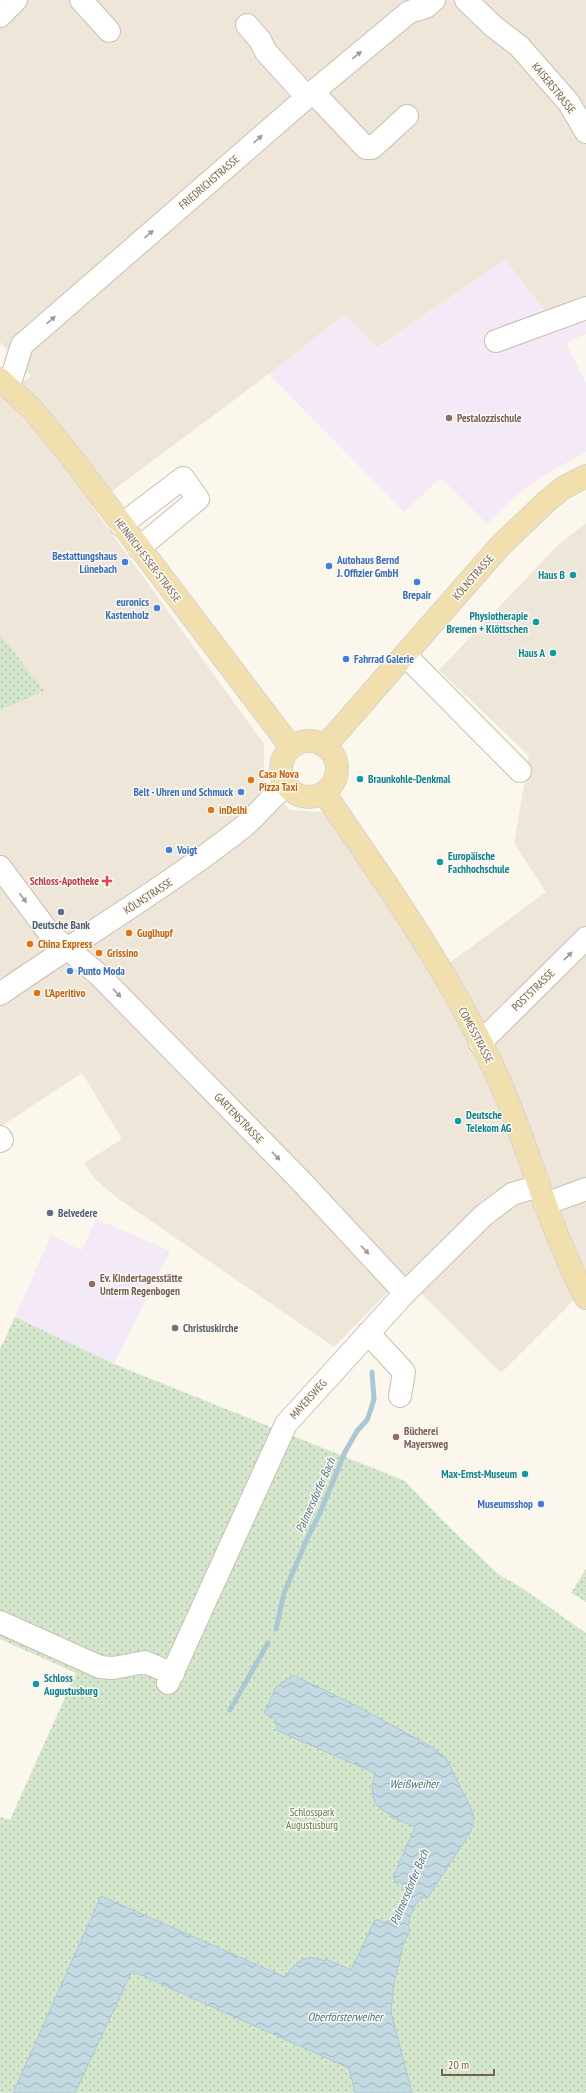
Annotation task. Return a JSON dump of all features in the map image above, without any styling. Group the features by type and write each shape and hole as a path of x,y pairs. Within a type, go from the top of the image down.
{"main road":[{"name":"HEINRICH-ESSER-STRASSE","path":"5,382 38,416 290,747"},
{"name":"KÖLNSTRASSE","path":"326,745 500,546 546,502 563,488 586,476"},
{"path":"304,741 319,742 326,745 337,760 338,770 336,779 331,787 324,793 308,797 300,796 287,786 281,770 284,757 290,747 304,741"},
{"name":"COMESSTRASSE","path":"324,793 391,890 441,969 480,1042 500,1082 561,1246 586,1298"}],"street":[{"path":"0,16 16,0"},
{"path":"81,0 109,31"},
{"name":"FRIEDRICHSTRASSE","path":"5,382 22,345 310,94 409,12 426,7 434,0"},
{"name":"KAISERSTRASSE","path":"466,0 493,26 519,46 561,93 586,132"},
{"name":"KAISERSTRASSE","path":"489,0 501,15 519,46"},
{"path":"247,25 260,40 266,52 366,148 372,148 407,116"},
{"path":"496,341 586,308"},
{"path":"121,525 183,478 198,499 139,548"},
{"path":"405,655 520,772"},
{"name":"KÖLNSTRASSE","path":"0,994 67,948 165,885 240,830 287,786"},
{"name":"GARTENSTRASSE","path":"0,867 50,934 98,974 300,1180 405,1293"},
{"name":"POSTSTRASSE","path":"480,1042 586,938"},
{"path":"0,1137 2,1140 0,1141"},
{"name":"MAYERSWEG","path":"0,1622 100,1667 113,1668 144,1662 170,1678 286,1424 405,1293 484,1215 512,1194 542,1195 586,1189"},
{"path":"368,1333 404,1372 400,1396"}],"shaded area":[{"path":"0,0 586,0 586,301 551,319 505,260 376,348 344,315 269,374 92,506 264,744 264,780 290,810 323,812 391,891 441,969 546,892 514,843 529,756 439,670 558,545 586,523 586,1298 582,1292 501,1373 404,1276 334,1347 116,1197 96,1180 84,1163 122,1139 82,1073 0,1127 0,397 31,376 0,342"},
{"name":"Pestalozzischule","path":"505,260 551,319 586,302 586,334 566,343 586,383 586,452 539,478 512,499 487,524 441,478 404,512 269,374 345,315 377,348"},
{"name":"Ev. Kindertagesstätte Unterm Regenbogen","path":"96,1219 170,1251 114,1364 15,1317 51,1235 82,1250"}],"green space":[{"path":"0,634 44,691 0,710"},
{"name":"Schlosspark Augustusburg","path":"15,1317 114,1364 405,1481 442,1520 498,1574 522,1588 586,1633 586,2093 0,2093 0,1817 10,1820 76,1673 0,1639 0,1349"},
{"path":"586,1569 586,1602 571,1593"}],"water":[{"path":"293,1675 355,1705 430,1746 446,1758 470,1806 474,1819 471,1831 428,1897 421,1899 414,1907 409,1923 410,1932 404,1942 394,1983 391,2012 412,2093 355,2093 349,2068 132,1971 75,2093 13,2093 101,1896 285,1977 297,1963 302,1960 312,1958 324,1961 326,1959 351,1970 375,1920 381,1920 385,1923 386,1921 396,1921 401,1915 406,1904 408,1893 402,1887 403,1884 398,1881 397,1884 393,1877 415,1827 389,1816 390,1814 383,1811 375,1802 372,1786 375,1773 276,1730 277,1726 275,1719 264,1713 276,1687"}],"waterway":[{"name":"Palmersdorfer Bach","path":"276,1629 284,1593 307,1539 320,1513 345,1452 357,1431 367,1420 374,1399 372,1372"},
{"name":"Palmersdorfer Bach","path":"230,1710 268,1643"}],"place":[{"name":"Pestalozzischule","path":"449,418"},
{"name":"Bestattungshaus Lünebach","path":"125,562"},
{"name":"Autohaus Bernd J. Offizier GmbH","path":"329,566"},
{"name":"Haus B","path":"573,575"},
{"name":"Brepair","path":"417,582"},
{"name":"euronics Kastenholz","path":"157,608"},
{"name":"Physiotherapie Bremen + Klöttschen","path":"536,622"},
{"name":"Haus A","path":"553,653"},
{"name":"Fahrrad Galerie","path":"346,659"},
{"name":"Braunkohle-Denkmal","path":"360,779"},
{"name":"Casa Nova Pizza Taxi","path":"251,780"},
{"name":"Belt - Uhren und Schmuck","path":"241,792"},
{"name":"inDelhi","path":"211,810"},
{"name":"Voigt","path":"169,850"},
{"name":"Europäische Fachhochschule","path":"440,862"},
{"name":"Schloss-Apotheke","path":"107,881"},
{"name":"Deutsche Bank","path":"61,912"},
{"name":"Guglhupf","path":"129,933"},
{"name":"China Express","path":"30,944"},
{"name":"Grissino","path":"99,953"},
{"name":"Punto Moda","path":"70,971"},
{"name":"L'Aperitivo","path":"37,993"},
{"name":"Deutsche Telekom AG","path":"458,1121"},
{"name":"Belvedere","path":"50,1213"},
{"name":"Ev. Kindertagesstätte Unterm Regenbogen","path":"92,1284"},
{"name":"Christuskirche","path":"175,1328"},
{"name":"Bücherei Mayersweg","path":"396,1437"},
{"name":"Max-Ernst-Museum","path":"525,1474"},
{"name":"Museumsshop","path":"541,1504"},
{"name":"Schloss Augustusburg","path":"36,1684"}],"water label":[{"name":"Weißweiher","path":"414,1783"},
{"name":"Oberförsterweiher","path":"345,2016"}]}
